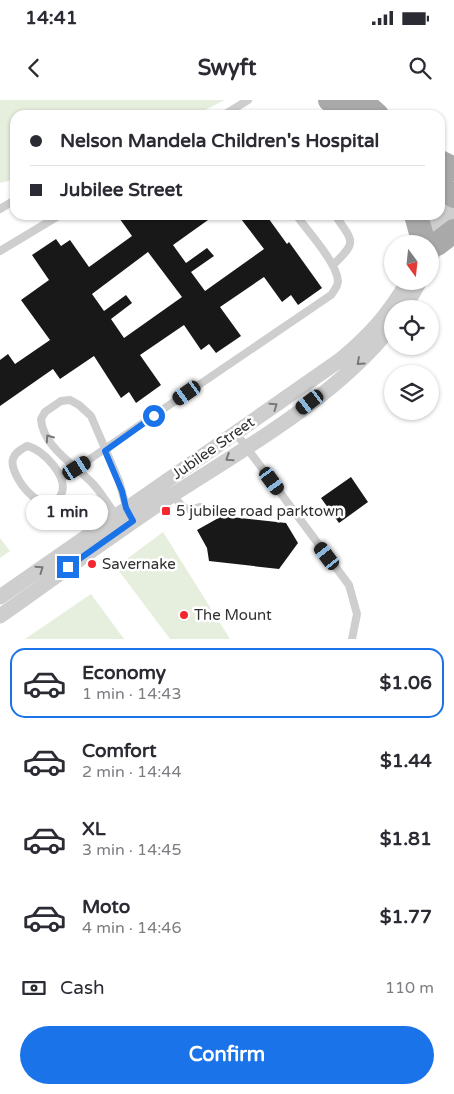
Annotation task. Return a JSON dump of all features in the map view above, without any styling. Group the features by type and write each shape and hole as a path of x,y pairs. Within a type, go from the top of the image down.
{"main road":[{"path":"360,100 371,110"},
{"path":"419,220 428,235"}],"street":[{"path":"445,213 451,196"},
{"path":"437,235 442,220"},
{"name":"Jubilee Street","path":"0,616 235,432 340,360 367,338 408,290"},
{"name":"Jubilee Street","path":"0,597 125,518 173,495 246,447 362,361 384,335"}],"lane":[{"path":"232,110 248,100"},
{"path":"0,251 52,220"},
{"path":"62,478 105,451 331,295 338,285 333,265 300,220"},
{"path":"333,265 349,250 351,245 338,220"},
{"path":"70,400 91,416 122,491 125,518 77,468 60,454 42,425 41,419 45,412 55,404 70,400"},
{"path":"235,432 349,585 357,614 352,639"},
{"path":"27,446 32,447 39,451 62,478 63,488 60,497 53,503 44,504 35,500 16,475 12,465 13,459 17,452 27,446"},
{"path":"173,495 181,507 186,509 200,506"}],"green space":[{"path":"0,100 225,100 205,110 10,110 10,180 0,183"},
{"path":"163,532 230,639 170,639 116,567"},
{"path":"0,538 10,551 0,558"},
{"path":"91,594 124,639 25,639"}],"building":[{"path":"121,220 208,220 173,245 186,263 207,248 214,256 191,272 205,291 264,249 242,220 270,220 287,244 289,242 322,288 298,305 291,295 282,302 264,277 220,307 241,336 216,353 209,344 201,350 184,325 140,355 161,385 136,403 129,392 121,398 94,356 60,379 53,369 0,406 0,360 8,354 15,364 50,340 21,300 49,280 32,255 56,239 61,246 70,240 89,267 132,236","holes":["148,252 182,297 124,338 111,319 132,303 126,295 104,311 92,294"]},
{"path":"351,477 368,502 339,523 321,498"},
{"path":"222,516 286,523 298,543 279,569 209,561 207,548 197,530"}],"place":[{"name":"5 jubilee road parktown","path":"166,511"},
{"name":"Savernake","path":"92,564"},
{"name":"The Mount","path":"184,615"}],"route":[{"path":"68,567 133,521 126,508 119,481 105,451 154,416"}]}
